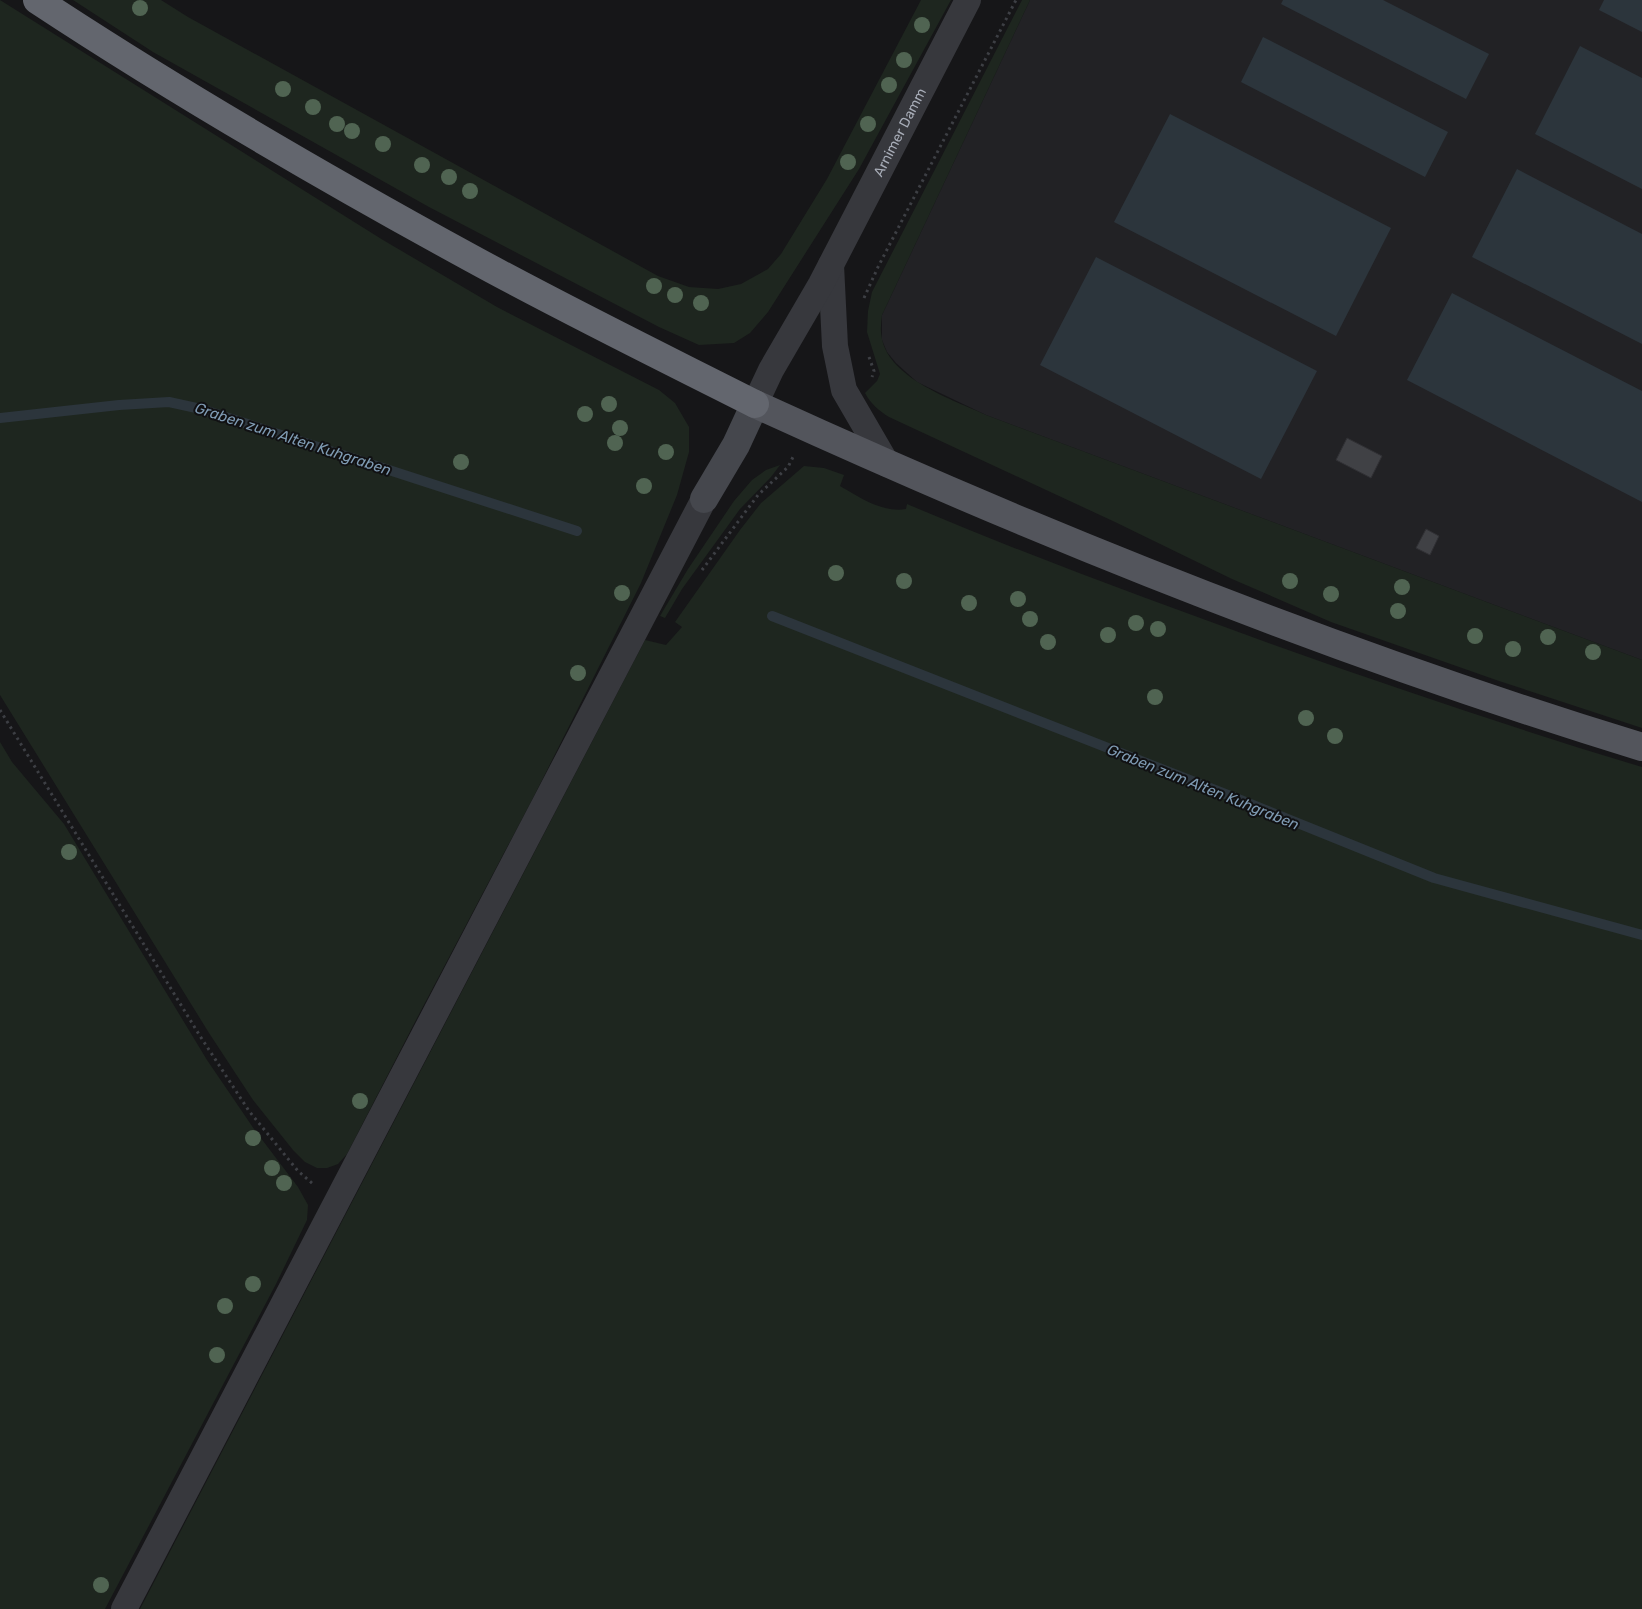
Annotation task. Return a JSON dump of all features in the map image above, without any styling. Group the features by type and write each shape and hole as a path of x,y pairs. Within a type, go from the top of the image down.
{"highway":[{"path":"37,0 126,57 315,171 472,259 755,404"}],"main road":[{"path":"755,404 887,464 1071,542 1325,640 1494,700 1642,747"}],"street":[{"name":"Arnimer Damm","path":"755,404 771,370 831,264 968,0"},
{"path":"831,264 835,346 844,390 887,464"},
{"path":"124,1609 644,613 704,499 736,445 755,404"}],"path":[{"path":"0,710 200,1036 249,1111 298,1171 322,1191 339,1198"}],"shaded area":[{"path":"0,0 383,240 497,307 659,390 675,403 689,427 689,452 677,495 641,583 533,798 347,1154 338,1164 327,1168 317,1168 305,1162 253,1100 209,1033 0,695"},
{"path":"73,0 161,0 188,17 658,276 689,287 718,289 741,284 768,269 781,254 827,179 921,0 951,0 859,169 768,312 750,333 734,343 699,345 659,327 429,207 153,52"},
{"path":"1022,0 1030,0 882,315 882,339 887,353 897,366 910,377 941,395 986,415 1642,660 1642,728 1499,681 1331,622 1232,579 1115,522 889,417 872,404 865,393 877,381 880,374 867,332 868,311 872,292"},
{"path":"1030,0 1642,0 1642,660 986,415 917,382 896,363 887,352 882,340 882,315"},
{"path":"1283,0 1383,0 1489,54 1466,99 1281,4"},
{"path":"1604,0 1642,0 1642,32 1599,10"},
{"path":"1263,37 1448,132 1425,177 1241,82"},
{"path":"1580,46 1642,78 1642,189 1535,134"},
{"path":"1170,114 1391,228 1336,336 1114,222"},
{"path":"1517,169 1642,234 1642,344 1472,257"},
{"path":"1096,257 1317,371 1261,479 1040,365"},
{"path":"1452,293 1642,391 1642,502 1407,380"},
{"path":"780,465 740,509 682,589 665,618 660,616 688,569 734,501 752,480 766,470"},
{"path":"804,466 824,468 844,475 840,486 863,499 888,509 906,509 907,504 1045,560 1277,646 1459,709 1642,767 1642,1609 140,1609 645,640 666,645 682,627 675,622 740,530 761,503"},
{"path":"0,742 12,762 64,824 207,1060 254,1129 298,1187 308,1205 307,1220 276,1284 105,1609 0,1609"}],"building":[{"path":"1347,438 1382,456 1371,478 1336,460"},
{"path":"1426,529 1439,536 1430,555 1416,548"}],"waterway":[{"name":"Graben zum Alten Kuhgraben","path":"0,418 119,405 169,402 201,409 577,531"},
{"name":"Graben zum Alten Kuhgraben","path":"772,616 1434,878 1642,935"}]}
